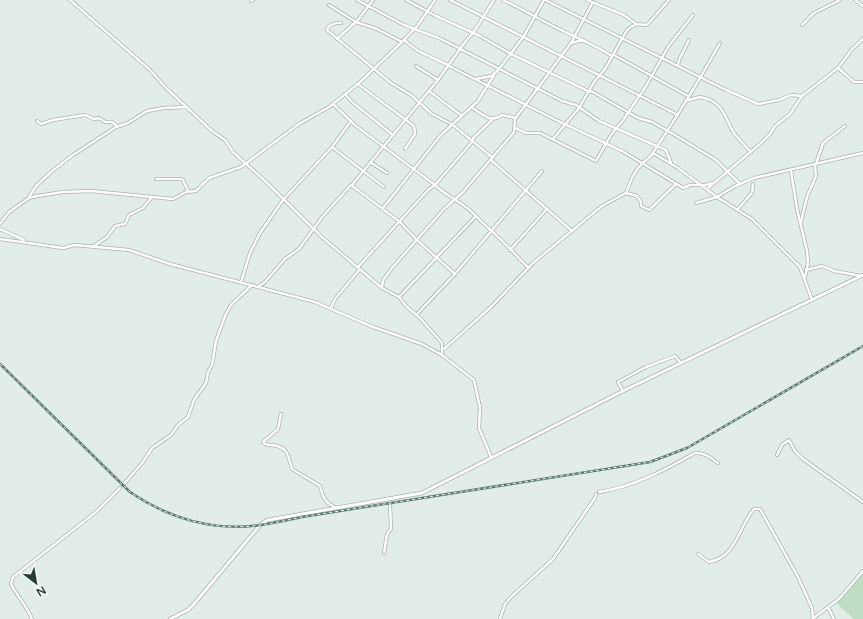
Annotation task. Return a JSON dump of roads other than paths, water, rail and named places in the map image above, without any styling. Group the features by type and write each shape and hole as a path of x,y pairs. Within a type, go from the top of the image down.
{"street":[{"path":"70,0 150,70 166,88 212,131 225,140 233,152 313,229 382,288 399,297 442,343 444,349"},
{"path":"357,0 414,29 441,39 562,101 576,105 599,121 657,146 668,152 671,163"},
{"path":"337,39 356,22 374,0"},
{"path":"406,0 473,33 511,54 550,71 666,130 716,160 740,184"},
{"path":"29,198 63,192 91,191 173,199 188,191 196,191 209,178 246,164 281,136 333,104 358,84 403,41 414,29 435,0"},
{"path":"450,0 678,115"},
{"path":"258,287 266,282 276,268 299,249 323,216 352,185 383,146 393,136 449,66 459,49 484,17 494,0"},
{"path":"503,0 575,36 584,39 592,46 613,55 651,75 658,81 688,96"},
{"path":"383,208 436,142 478,101 494,75 524,36 534,15 545,0 743,98 761,105 791,95 802,96"},
{"path":"586,0 624,15 636,24 647,25 669,0"},
{"path":"802,25 814,13 840,0"},
{"path":"855,0 863,6"},
{"path":"382,288 387,275 455,198 463,192 514,132 516,118 571,43 593,2"},
{"path":"329,5 356,22 377,29 403,41 418,51 606,144 642,163 683,188 690,185 713,183"},
{"path":"514,128 526,133 537,132 574,148 594,161 639,96 662,58 693,15"},
{"path":"341,23 337,23 327,28 328,32 355,52 373,69 419,102 432,114 453,125 473,141 526,191 572,231"},
{"path":"553,139 580,108 599,75 605,70 627,30 636,24"},
{"path":"571,43 584,39"},
{"path":"707,190 713,183 751,152 770,134 775,126 790,114 802,96 838,68 852,49 863,39"},
{"path":"678,65 689,40"},
{"path":"442,355 444,349 481,317 529,268 602,206 626,193 631,179 642,163 653,153 666,130 678,115 720,43"},
{"path":"416,66 438,80"},
{"path":"838,68 854,82 863,82"},
{"path":"476,79 494,75"},
{"path":"358,84 414,126 416,132 405,149"},
{"path":"429,91 462,116"},
{"path":"345,94 352,102 393,136"},
{"path":"685,101 700,97 718,105 728,118 737,137 751,152"},
{"path":"333,104 351,121 414,170 436,185 445,194 455,198 476,216 529,268"},
{"path":"0,224 9,212 29,198 36,186 52,171 73,155 117,126 128,123 147,111 164,108 187,107"},
{"path":"471,107 492,120"},
{"path":"37,121 41,124 53,120 85,115 94,119 99,118 105,122 112,122 117,126"},
{"path":"331,308 335,299 359,268 428,190 436,185 473,141 473,138 492,120 498,119 502,115 516,118"},
{"path":"241,282 250,253 260,233 283,200 332,147 351,121"},
{"path":"801,223 807,197 816,176 816,165 823,143 845,126"},
{"path":"332,147 362,172 384,187"},
{"path":"653,153 671,163 717,197 752,219 797,264 805,277 812,300"},
{"path":"696,203 717,197 740,184 763,176 792,171 863,153"},
{"path":"370,162 387,173"},
{"path":"416,315 455,274 542,171"},
{"path":"792,171 807,251 805,277"},
{"path":"156,179 181,179 186,184 188,191"},
{"path":"626,193 637,196 641,206 649,210 676,184"},
{"path":"737,210 752,193 754,188 753,184"},
{"path":"352,185 400,222 417,240 455,274"},
{"path":"94,246 107,237 115,226 125,224 130,215 143,208 153,197"},
{"path":"510,250 547,209"},
{"path":"399,297 476,216"},
{"path":"0,229 26,241"},
{"path":"0,239 26,241 63,248 72,246 94,246 129,250 170,264 275,290 331,308 373,327 422,344 442,355 474,380 480,408 479,428 490,457"},
{"path":"806,270 822,266 834,271 862,275"},
{"path":"170,619 188,610 194,604 261,524 278,517 337,508 422,492 623,391 862,275"},
{"path":"123,484 143,462 152,448 171,435 178,425 188,417 194,400 206,383 208,372 212,365 216,341 225,316 231,305 252,285"},
{"path":"623,391 618,382 637,371 675,356 681,363"},
{"path":"281,414 278,429 263,442 268,445 282,447 286,451 292,469 320,486 323,499 337,508"},
{"path":"777,455 782,445 789,440 795,451 803,460 863,502"},
{"path":"599,492 613,490 655,474 695,453 700,452 708,455 718,463"},
{"path":"32,619 28,609 18,598 11,584 13,577 96,512 120,488"},
{"path":"500,619 505,604 511,597 553,559 595,498 596,494"},
{"path":"384,553 387,534 391,529 390,504"},
{"path":"698,554 709,562 718,560 738,539 741,528 751,512 754,509 760,509 798,577 812,608 812,619"},
{"path":"812,619 839,599 863,571"},
{"path":"828,607 834,619"}],"railway":[{"path":"0,364 130,492 160,509 192,521 243,527 650,462 687,448 863,346"}]}
